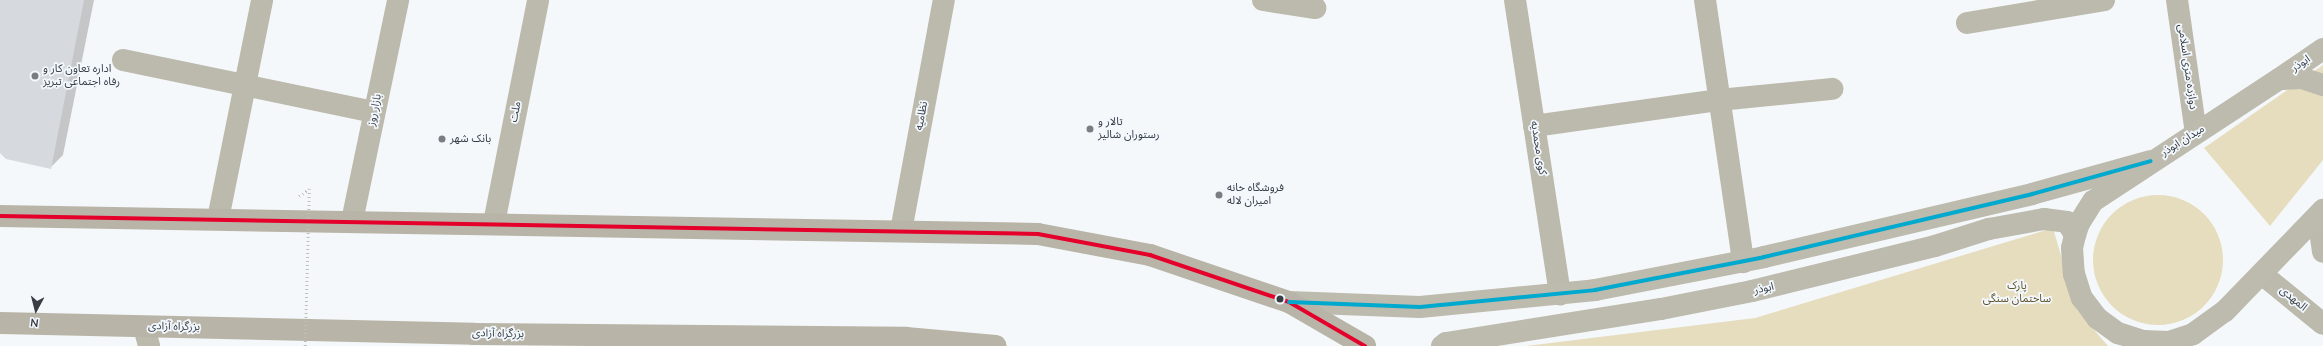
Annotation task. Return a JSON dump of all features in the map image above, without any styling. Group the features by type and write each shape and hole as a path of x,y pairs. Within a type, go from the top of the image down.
{"highway":[{"path":"0,216 494,223 1038,234 1150,255 1289,302 1364,346"},
{"name":"بزرگراه آزادی","path":"0,324 146,336 476,340 906,342 996,346"}],"main road":[{"name":"ابوذر","path":"2279,79 2323,49"},
{"path":"2279,79 2301,78 2323,85"},
{"name":"میدان ابوذر","path":"2279,79 2151,161 2093,201 2079,223 2075,235 2072,248 2074,274 2082,298 2097,318 2118,333 2143,341 2169,342 2188,340 2225,312 2263,275 2320,213"},
{"path":"1289,302 1420,307 1560,296 1743,262 2032,194 2151,161"},
{"name":"ابوذر","path":"1442,346 1446,343 1660,309 1775,286 1935,246 1989,229 2044,219 2067,222 2075,235"},
{"path":"1560,296 1564,324"}],"street":[{"path":"218,219 262,0"},
{"name":"بازار روز","path":"352,221 398,0"},
{"name":"ملت","path":"494,223 538,0"},
{"path":"1263,0 1315,8"},
{"name":"کوی محمدیه","path":"1515,0 1560,296"},
{"path":"1705,0 1743,262"},
{"path":"1967,23 2104,0"},
{"name":"دوازده متری اسلامی","path":"2177,0 2196,133"},
{"name":"نظامیه","path":"901,231 939,1"},
{"path":"123,60 374,112"},
{"path":"1534,126 1720,100 1832,89"},
{"path":"2320,213 2323,252"},
{"name":"المهدی","path":"2263,275 2323,324"}],"path":[{"path":"305,346 309,189"}],"green space":[{"path":"2323,65 2323,160 2270,226 2204,148"},
{"path":"2158,195 2183,200 2204,214 2218,235 2223,260 2218,285 2204,306 2183,320 2158,325 2133,320 2112,306 2098,285 2093,260 2098,235 2112,214 2133,200"},
{"name":"پارک ساختمان سنگی","path":"2053,228 2077,310 2108,346 1526,346 1755,318"}],"building":[{"name":"اداره تعاون کار و رفاه اجتماعی تبریز","path":"0,0 84,0 51,169 6,159 0,153"}],"transit line":[{"path":"1289,302 1420,307 1595,290 1764,257 2032,194 2151,161"},
{"path":"0,216 1038,234 1150,255 1289,302 1365,346"}],"place":[{"name":"اداره تعاون کار و رفاه اجتماعی تبریز","path":"35,76"},
{"name":"تالار و رستوران شالیز","path":"1090,129"},
{"name":"بانک شهر","path":"442,139"},
{"name":"فروشگاه خانه امیران لاله","path":"1219,195"}]}
